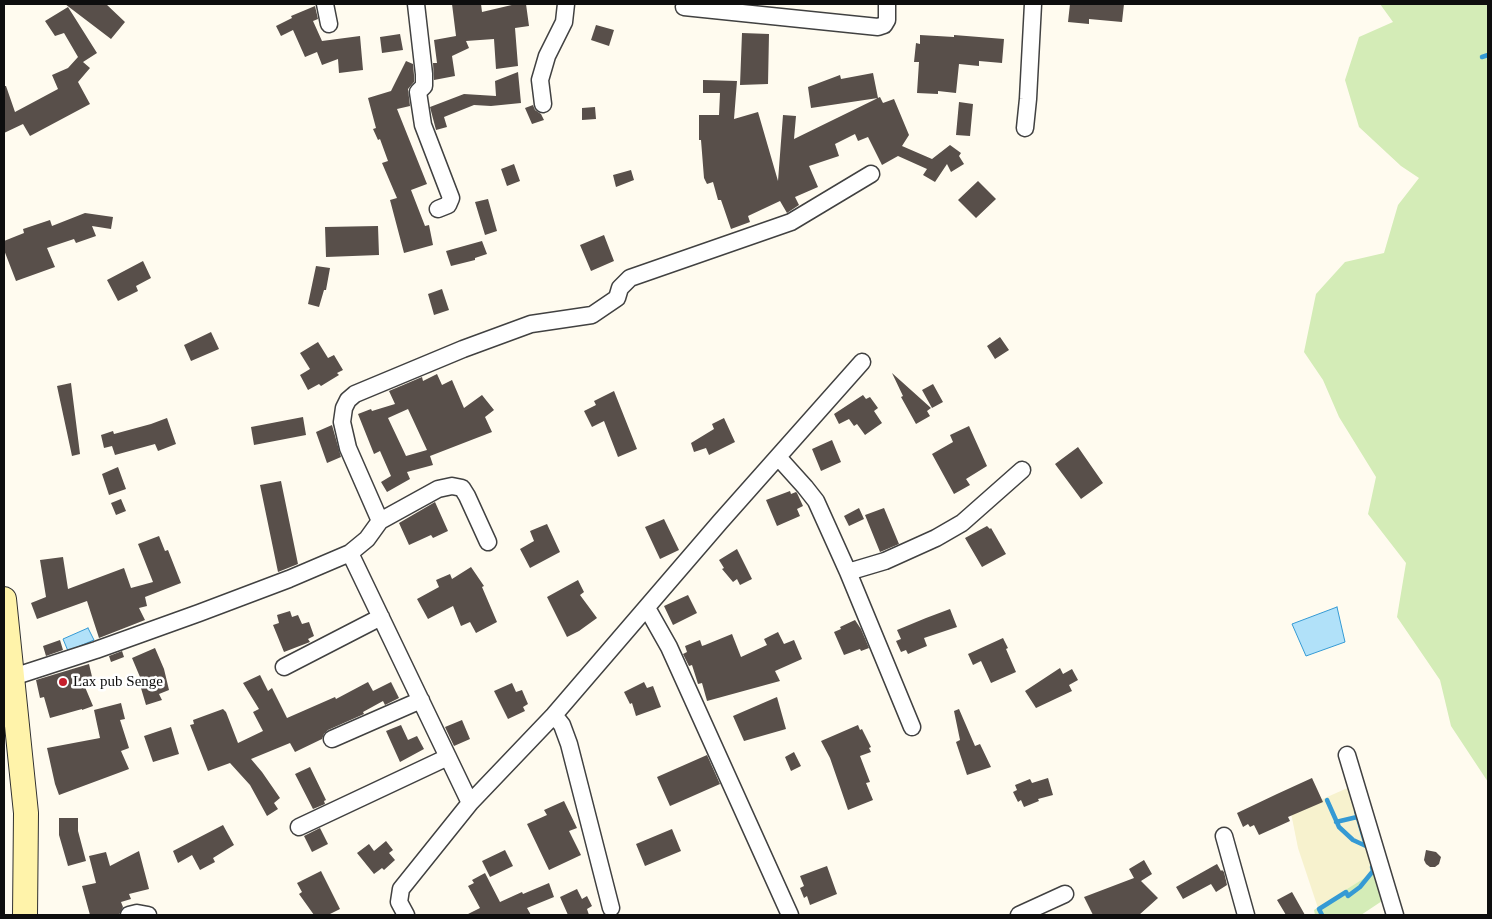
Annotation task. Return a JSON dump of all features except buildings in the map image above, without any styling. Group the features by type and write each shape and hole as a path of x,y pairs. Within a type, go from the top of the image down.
{"street":[{"path":"325,4 329,24"},
{"path":"416,4 424,74 424,86 418,92 423,125 451,198 448,205 438,209"},
{"path":"543,104 540,80 547,56 564,22 566,4"},
{"path":"684,6 878,27 884,25 887,20 887,4"},
{"path":"1025,128 1033,4"},
{"path":"380,520 348,448 342,422 344,408 348,400 355,394 463,349 531,324 592,315 618,298 620,288 630,278 791,222 871,174"},
{"path":"406,915 399,902 401,889 470,803 554,715 720,522 862,362"},
{"path":"778,457 816,501 848,572 912,727"},
{"path":"848,572 884,561 936,538 962,523 1022,470"},
{"path":"13,677 96,650 290,580 350,553 367,539 380,520 438,489 452,486 462,488 488,542"},
{"path":"350,553 470,803"},
{"path":"4,599 13,677 10,720 22,765 26,813 25,915"},
{"path":"647,608 669,647 790,915"},
{"path":"284,667 381,617"},
{"path":"332,739 421,700"},
{"path":"554,715 562,725 568,744 611,908"},
{"path":"1347,755 1395,915"},
{"path":"299,827 448,757"},
{"path":"1224,836 1246,915"},
{"path":"1019,915 1065,894"},
{"path":"129,915 137,913 148,915"}],"shaded area":[{"path":"1352,786 1377,870 1318,908 1298,848 1291,813"}],"green space":[{"path":"1380,4 1488,4 1488,782 1451,726 1440,680 1397,617 1406,563 1368,514 1376,477 1339,417 1323,380 1304,352 1316,294 1345,262 1384,253 1398,205 1419,178 1401,166 1359,127 1345,80 1359,37 1393,22"},
{"path":"1377,870 1385,899 1361,915 1315,915 1314,910"}],"water":[{"path":"1337,607 1345,642 1306,656 1292,624"},
{"path":"88,628 94,640 68,651 63,639"}],"waterway":[{"path":"1482,57 1488,55"},
{"path":"1327,800 1339,827 1353,840 1366,846"},
{"path":"1356,811 1365,842"},
{"path":"1336,822 1357,817"},
{"path":"1322,915 1319,909 1346,892 1348,896 1360,887 1373,871 1372,867"}],"place":[{"name":"Lax pub Senge","path":"63,682"}]}
